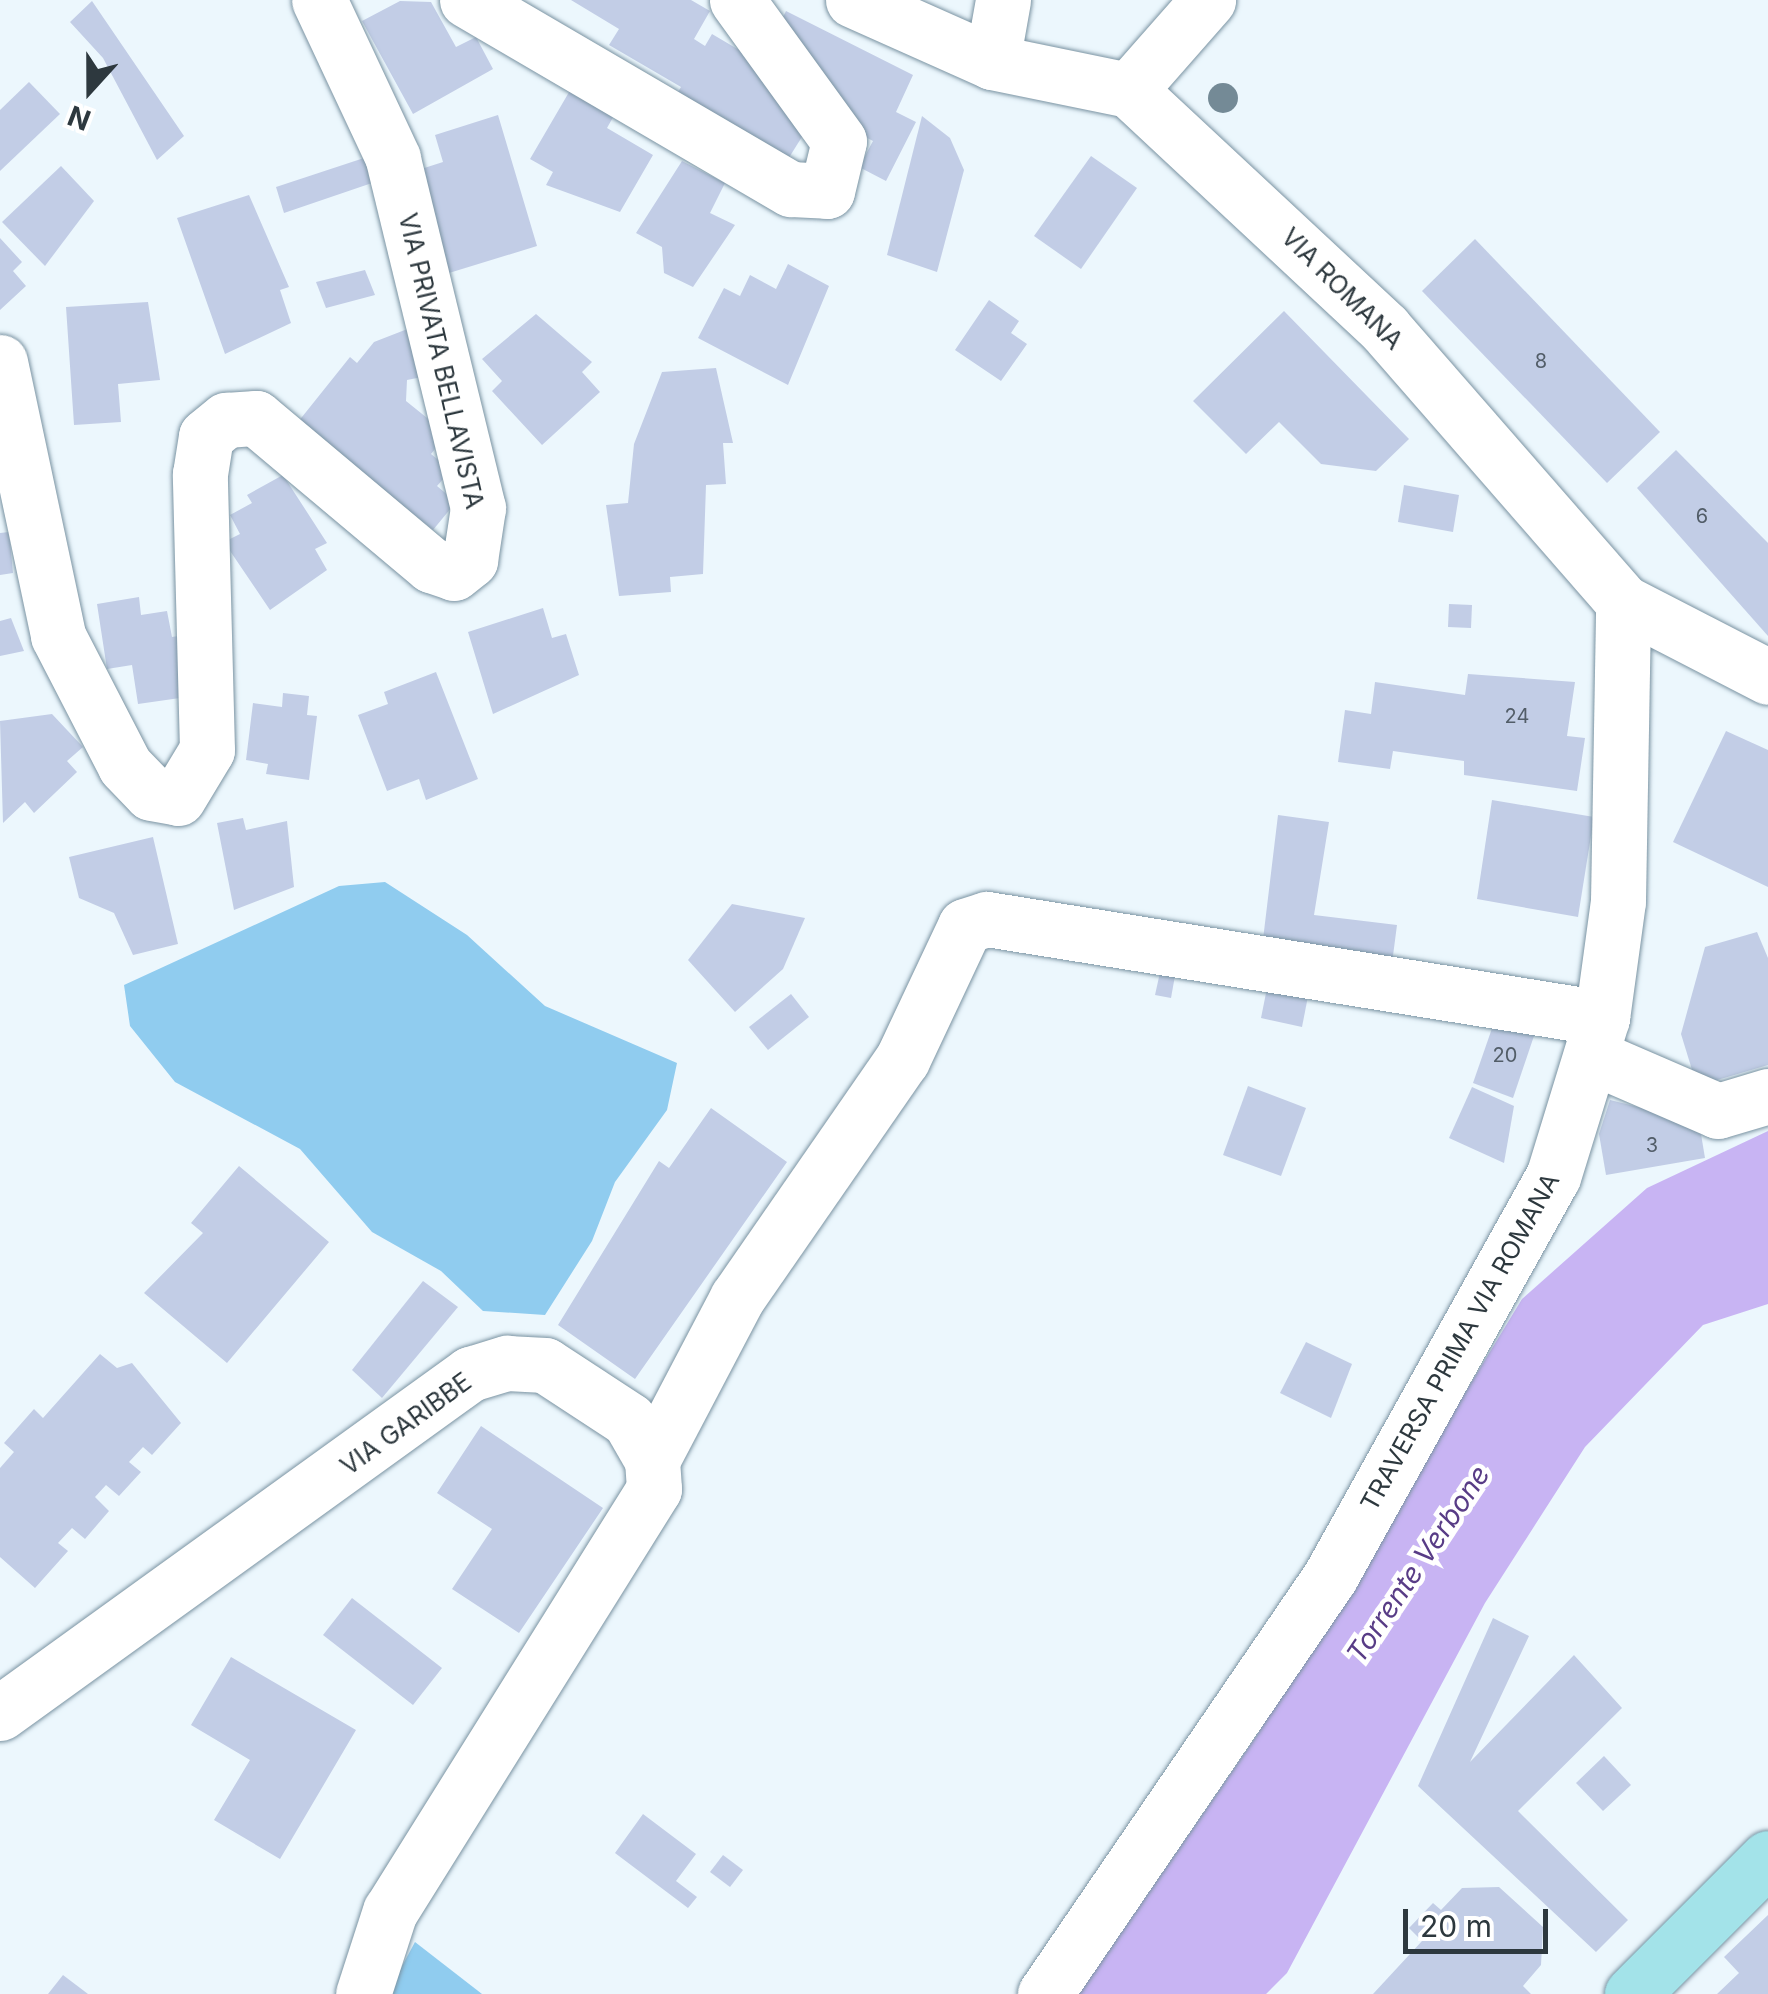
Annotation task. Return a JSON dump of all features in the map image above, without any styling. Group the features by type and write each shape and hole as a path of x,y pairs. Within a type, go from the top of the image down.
{"main road":[{"path":"1632,1994 1768,1858"}],"street":[{"name":"VIA PRIVATA BELLAVISTA","path":"0,362 58,636 125,766 151,793 178,798 208,750 200,474 206,436 226,420 256,418 431,566 454,573 470,560 478,508 393,158 319,0"},
{"path":"468,0 791,189 827,191 838,141 737,0"},
{"path":"852,0 992,62 1129,90 1208,0"},
{"path":"992,62 1003,0"},
{"name":"VIA ROMANA","path":"1129,90 1386,330 1622,602 1768,677"},
{"name":"TRAVERSA PRIMA VIA ROMANA","path":"1044,1994 1330,1577 1553,1176 1596,1037 1618,901 1622,602"},
{"path":"362,1994 390,1911 654,1488 652,1460 737,1298 902,1060 965,926 987,919 1596,1037 1718,1111 1768,1096"},
{"name":"VIA GARIBBE","path":"0,1713 470,1374 507,1362 545,1365 629,1420 652,1460"}],"shaded area":[{"path":"385,882 467,935 545,1006 677,1063 667,1110 615,1182 592,1241 545,1315 483,1311 441,1271 372,1232 300,1149 175,1082 130,1026 124,985 339,886"},
{"path":"415,1942 482,1994 387,1994"}],"water":[{"name":"Torrente Verbone","path":"1768,1131 1768,1304 1703,1325 1585,1447 1485,1603 1287,1973 1266,1994 1079,1994 1257,1735 1522,1299 1647,1188"}],"building":[{"path":"571,0 691,0 710,11 694,39 705,46 712,34 751,57 805,132 785,164 675,97 681,87 609,45 619,29"},
{"path":"92,1 184,136 157,160 103,58 70,22"},
{"path":"400,1 431,2 456,47 476,37 493,69 413,114 362,21"},
{"path":"786,11 913,75 896,112 916,122 886,181 859,167 873,141 850,129 774,35"},
{"path":"29,82 60,114 0,171 0,110"},
{"path":"572,87 616,112 607,128 653,155 620,212 546,185 553,172 530,159"},
{"path":"498,115 537,246 449,273 418,170 443,162 435,135"},
{"path":"922,116 950,138 964,170 937,272 887,255"},
{"path":"1091,156 1137,188 1081,269 1034,236"},
{"path":"364,158 372,183 284,213 276,187"},
{"path":"682,161 725,183 710,213 735,225 693,287 664,273 662,247 636,233"},
{"path":"61,166 94,201 45,266 2,222"},
{"path":"249,195 289,287 280,290 291,323 225,354 177,218"},
{"path":"0,238 22,262 13,271 26,286 0,310"},
{"path":"1475,239 1660,432 1607,483 1422,291"},
{"path":"788,264 829,286 788,385 698,338 724,288 740,296 750,275 776,289"},
{"path":"365,270 375,295 326,308 316,282"},
{"path":"989,300 1019,321 1011,333 1027,344 1001,381 955,350"},
{"path":"148,302 160,380 118,384 121,422 74,425 66,307"},
{"path":"1284,311 1409,439 1376,471 1321,464 1279,422 1246,454 1193,401"},
{"path":"536,314 592,362 582,372 600,392 542,445 492,391 502,381 482,359"},
{"path":"410,328 422,377 407,380 406,401 447,434 431,454 451,470 437,486 456,502 433,530 298,422 350,357 357,363 374,342"},
{"path":"716,368 733,443 723,443 726,484 706,485 703,574 670,577 671,592 619,596 606,505 628,503 634,444 662,372"},
{"path":"1676,450 1768,543 1768,636 1637,488"},
{"path":"283,475 327,543 315,549 327,570 270,610 224,542 240,534 230,515 252,503 247,495"},
{"path":"1404,485 1459,495 1453,532 1398,522"},
{"path":"9,532 13,573 0,575 0,533"},
{"path":"139,597 141,615 167,611 172,637 185,635 194,696 138,704 132,665 107,669 97,604"},
{"path":"1449,604 1472,605 1471,628 1448,627"},
{"path":"543,608 552,638 566,634 579,675 493,714 468,632"},
{"path":"11,618 24,651 0,656 0,621"},
{"path":"436,672 478,779 426,800 419,779 387,791 358,715 388,704 384,692"},
{"path":"1468,674 1575,682 1567,736 1585,738 1577,791 1464,775 1464,761 1393,751 1390,769 1338,762 1345,710 1371,714 1375,682 1465,695"},
{"path":"283,693 309,696 307,715 317,716 309,780 266,774 268,764 246,760 253,703 282,707"},
{"path":"52,714 83,747 67,761 77,772 34,813 25,802 3,823 0,721"},
{"path":"1726,731 1768,750 1768,887 1673,842"},
{"path":"1492,800 1594,817 1578,917 1477,899"},
{"path":"1278,815 1329,822 1314,915 1397,925 1391,971 1261,956"},
{"path":"243,818 246,830 287,821 294,887 234,910 217,823"},
{"path":"153,837 178,944 133,955 114,913 79,898 69,857"},
{"path":"732,904 805,918 783,969 735,1012 688,960"},
{"path":"1757,932 1768,958 1768,1065 1697,1086 1681,1034 1705,947"},
{"path":"1161,968 1176,970 1171,998 1155,995"},
{"path":"1269,978 1310,986 1302,1027 1261,1018"},
{"path":"791,994 809,1017 768,1050 749,1027"},
{"path":"1497,1014 1537,1027 1513,1098 1473,1083"},
{"path":"1248,1086 1306,1108 1281,1176 1223,1155"},
{"path":"1472,1087 1514,1106 1504,1163 1449,1138"},
{"path":"1610,1100 1699,1122 1705,1158 1606,1175 1599,1134"},
{"path":"711,1108 787,1162 635,1379 558,1325 659,1161 669,1168"},
{"path":"239,1166 329,1242 227,1363 144,1293 203,1233 191,1223"},
{"path":"423,1281 458,1307 382,1398 352,1370"},
{"path":"1306,1342 1352,1364 1331,1418 1280,1393"},
{"path":"100,1354 117,1368 132,1363 181,1423 152,1455 143,1447 129,1462 141,1472 119,1496 106,1485 95,1497 109,1511 85,1539 72,1528 58,1543 68,1551 35,1588 0,1557 0,1468 14,1452 4,1443 34,1409 43,1418"},
{"path":"481,1426 603,1508 519,1633 452,1589 492,1529 437,1493"},
{"path":"352,1598 442,1668 413,1705 323,1635"},
{"path":"1493,1618 1529,1636 1470,1762 1574,1655 1622,1708 1518,1811 1628,1920 1596,1952 1418,1786"},
{"path":"231,1657 356,1730 280,1859 214,1820 250,1760 191,1725"},
{"path":"1604,1756 1631,1785 1603,1811 1576,1783"},
{"path":"643,1814 696,1854 676,1881 697,1897 688,1908 615,1853"},
{"path":"723,1855 743,1870 730,1887 710,1872"},
{"path":"1499,1887 1543,1927 1541,1965 1523,1986 1531,1994 1373,1994 1422,1941 1409,1928 1433,1903 1441,1910 1462,1888"},
{"path":"1768,1915 1768,1994 1717,1994 1739,1973 1724,1957"},
{"path":"63,1975 88,1994 48,1994"}]}
